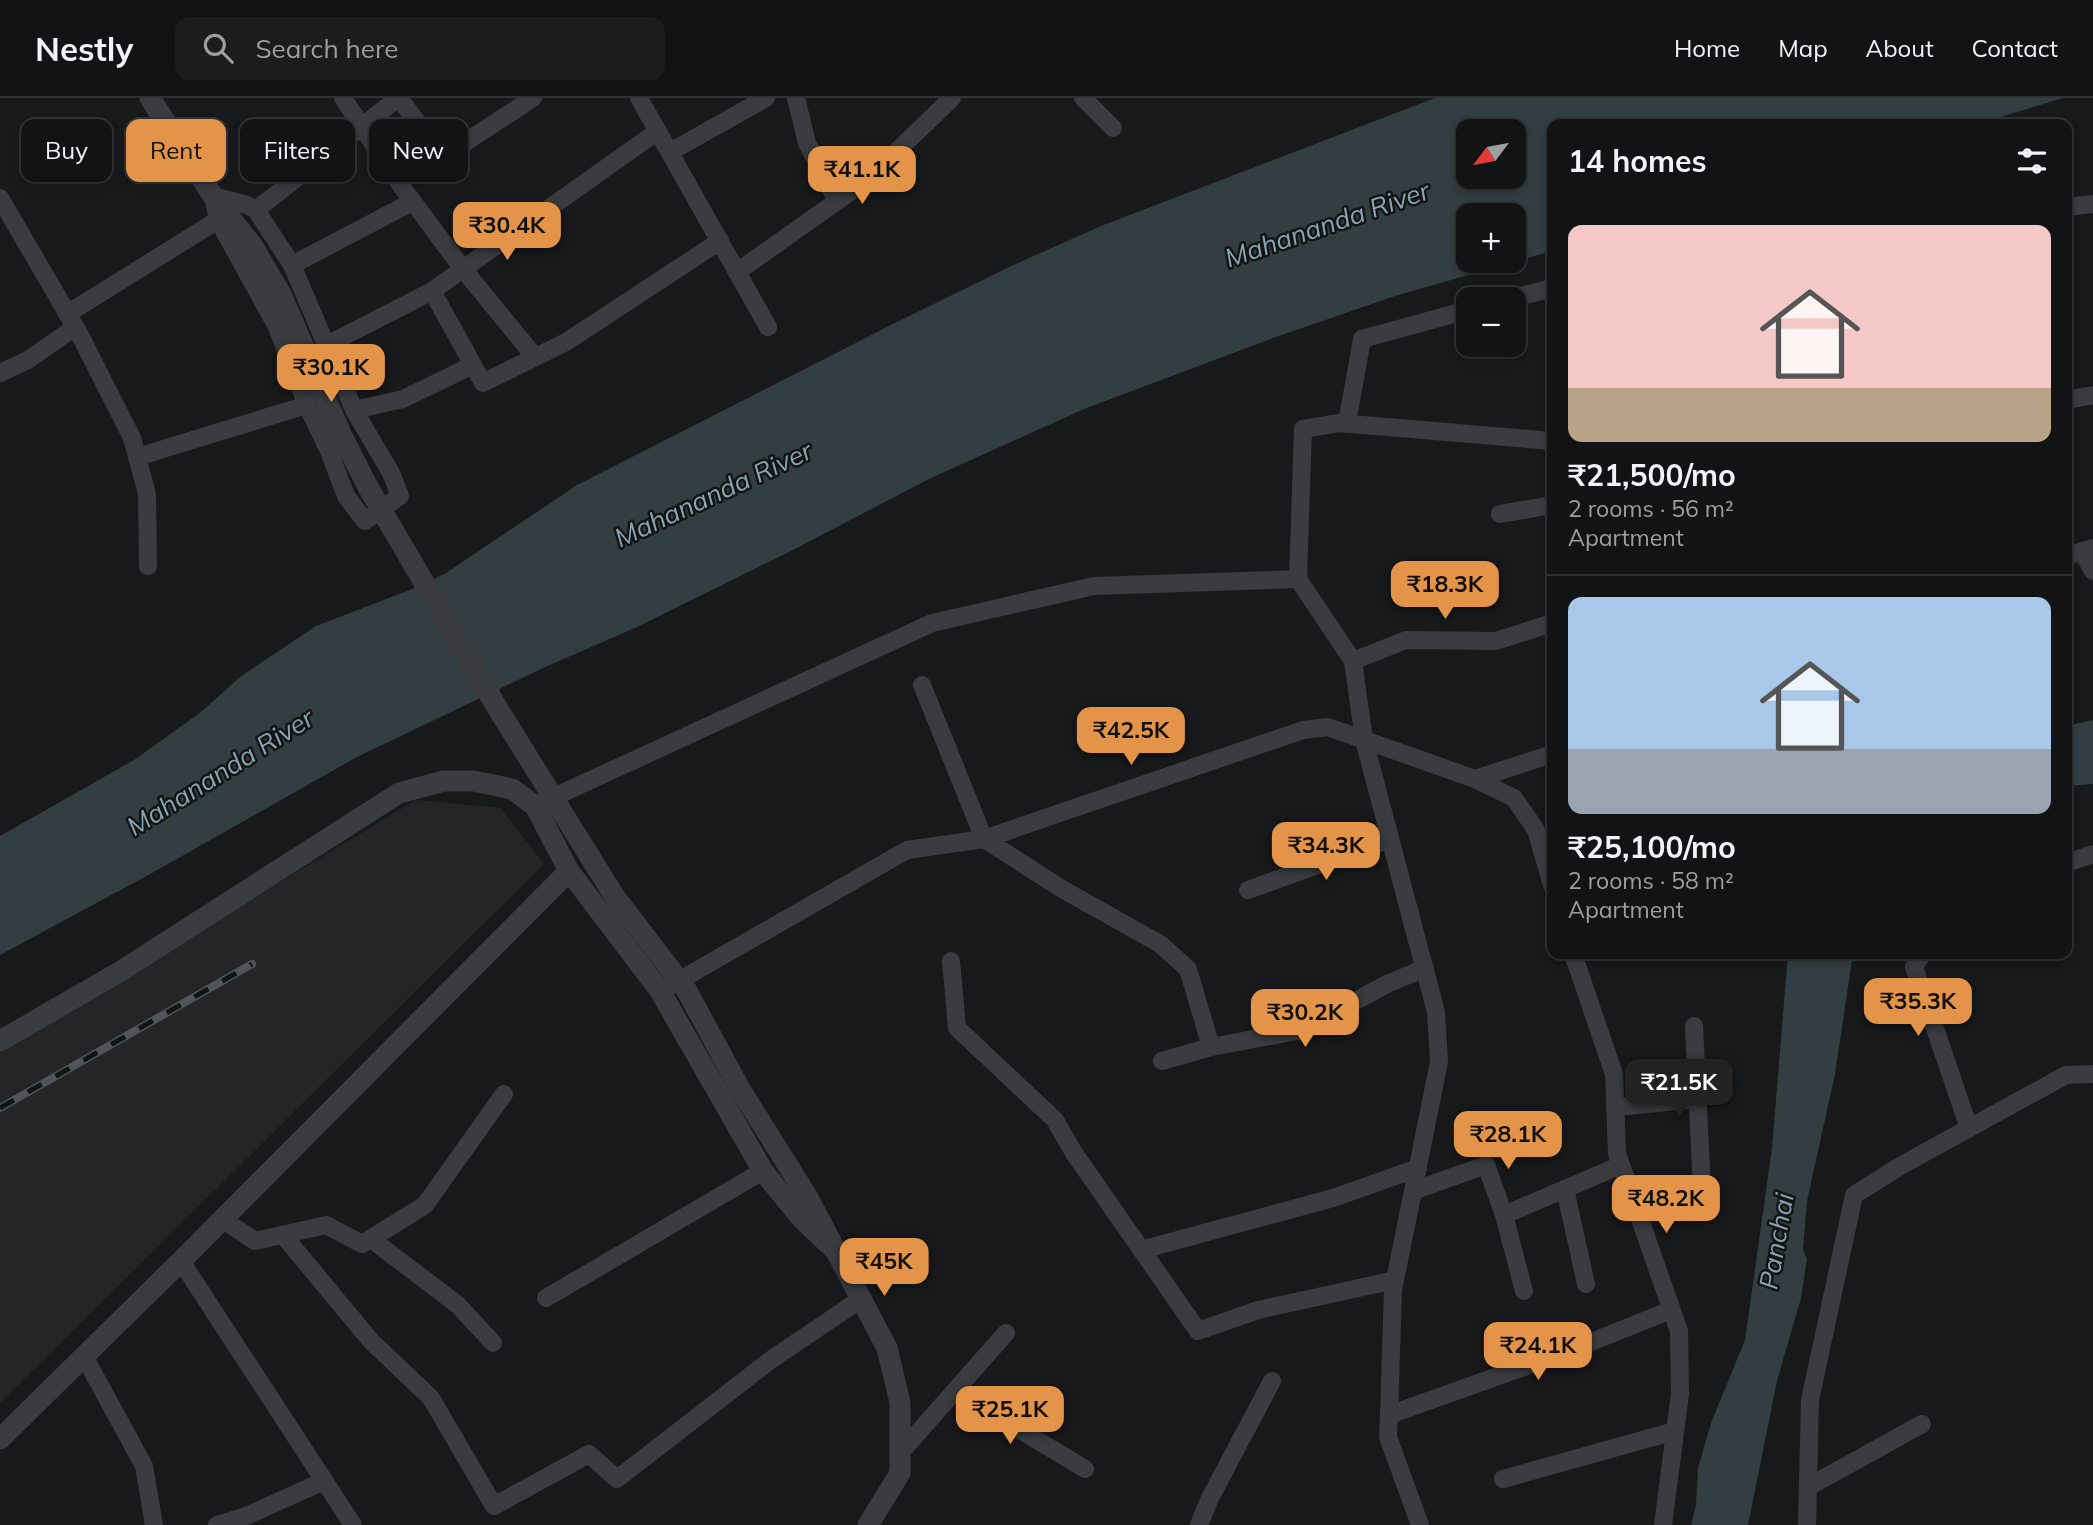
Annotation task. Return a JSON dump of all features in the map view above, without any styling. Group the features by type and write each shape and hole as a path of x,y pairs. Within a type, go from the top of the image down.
{"street":[{"path":"150,98 213,196 252,245 281,294 341,434 368,487 498,709 615,897 687,991 740,1089 807,1196 887,1348 900,1402 900,1473 868,1525"},
{"path":"343,98 412,202 536,358"},
{"path":"256,210 398,98 443,157 533,98"},
{"path":"670,152 766,98"},
{"path":"796,98 807,143 837,201"},
{"path":"737,272 867,180 952,98"},
{"path":"1083,98 1114,128"},
{"path":"641,99 768,327"},
{"path":"327,345 432,291 658,131"},
{"path":"213,196 256,210 292,265 354,410 391,473 400,496 365,521 346,496 329,451 306,405 277,327 218,220 213,196"},
{"path":"0,198 6,221 71,321 132,438 147,494 148,566"},
{"path":"292,265 412,202"},
{"path":"2072,206 2093,204"},
{"path":"0,373 28,360 71,321 218,220"},
{"path":"432,291 483,383 566,342 720,242"},
{"path":"1526,295 1547,289"},
{"path":"1348,423 1362,339 1456,313"},
{"path":"354,410 403,399 473,365"},
{"path":"2072,399 2093,395"},
{"path":"137,457 306,405"},
{"path":"1420,1525 1388,1437 1395,1280 1439,1062 1436,1012 1364,740 1353,661 1298,579 1303,429 1348,423 1547,441"},
{"path":"1500,514 1547,506"},
{"path":"2080,552 2093,571"},
{"path":"536,806 932,624 1094,586 1298,579"},
{"path":"1353,661 1406,640 1496,641 1547,624"},
{"path":"922,685 984,839 1062,889 1160,944 1188,969 1211,1047"},
{"path":"660,991 907,850 984,839 1303,730 1328,727 1475,779 1514,798 1544,827 1547,849"},
{"path":"1475,779 1547,756"},
{"path":"0,1041 121,971 399,793 444,781 474,781 512,789 536,806 569,871 660,991 763,1171 801,1218 836,1251"},
{"path":"1248,890 1391,839"},
{"path":"2072,861 2093,854"},
{"path":"0,1439 569,871"},
{"path":"1575,959 1614,1074 1617,1153 1679,1331 1679,1395 1663,1525"},
{"path":"1919,959 1914,967 1969,1128"},
{"path":"951,961 957,1028 1055,1120 1074,1153 1198,1331 1258,1310 1395,1280"},
{"path":"1162,1061 1211,1047 1302,1030 1387,984 1424,968"},
{"path":"1694,1026 1703,1210"},
{"path":"1807,1525 1810,1400 1854,1195 1902,1165 2066,1075 2093,1074"},
{"path":"222,1219 255,1241 326,1224 362,1244 425,1205 505,1094"},
{"path":"1616,1107 1698,1099"},
{"path":"1413,1191 1486,1165 1504,1214 1524,1291"},
{"path":"1504,1214 1621,1165"},
{"path":"1141,1250 1333,1198 1418,1168"},
{"path":"546,1298 763,1171"},
{"path":"1565,1189 1586,1284"},
{"path":"284,1234 371,1341 432,1398 494,1506 589,1454 617,1479 772,1359 861,1299"},
{"path":"371,1239 458,1305 493,1343"},
{"path":"181,1261 353,1525"},
{"path":"1389,1415 1574,1349 1671,1310"},
{"path":"900,1453 1006,1333"},
{"path":"84,1356 144,1466 154,1525"},
{"path":"1199,1525 1210,1498 1272,1381"},
{"path":"955,1391 1085,1469"},
{"path":"1808,1487 1922,1424"},
{"path":"1503,1479 1675,1431"},
{"path":"217,1525 246,1516 324,1481"}],"shaded area":[{"path":"416,800 501,808 544,864 0,1403 0,1051"}],"water":[{"name":"Mahananda River","path":"1435,98 2063,98 1994,119 1547,119 1547,252 1526,258 1526,203 1456,203 1456,273 1475,273 1395,296 1276,337 1084,409 929,479 637,627 543,668 357,757 0,955 0,836 134,760 201,712 240,677 316,626 420,586 446,573 577,485 1009,267 1101,226"},
{"path":"2093,720 2093,784 2072,786 2072,725"},
{"name":"Panchai","path":"1788,959 1852,959 1835,1074 1807,1201 1803,1250 1807,1259 1801,1298 1777,1381 1748,1525 1691,1525 1696,1505 1698,1468 1711,1423 1745,1340 1772,1148"}],"railway":[{"path":"0,1108 252,964"}]}
